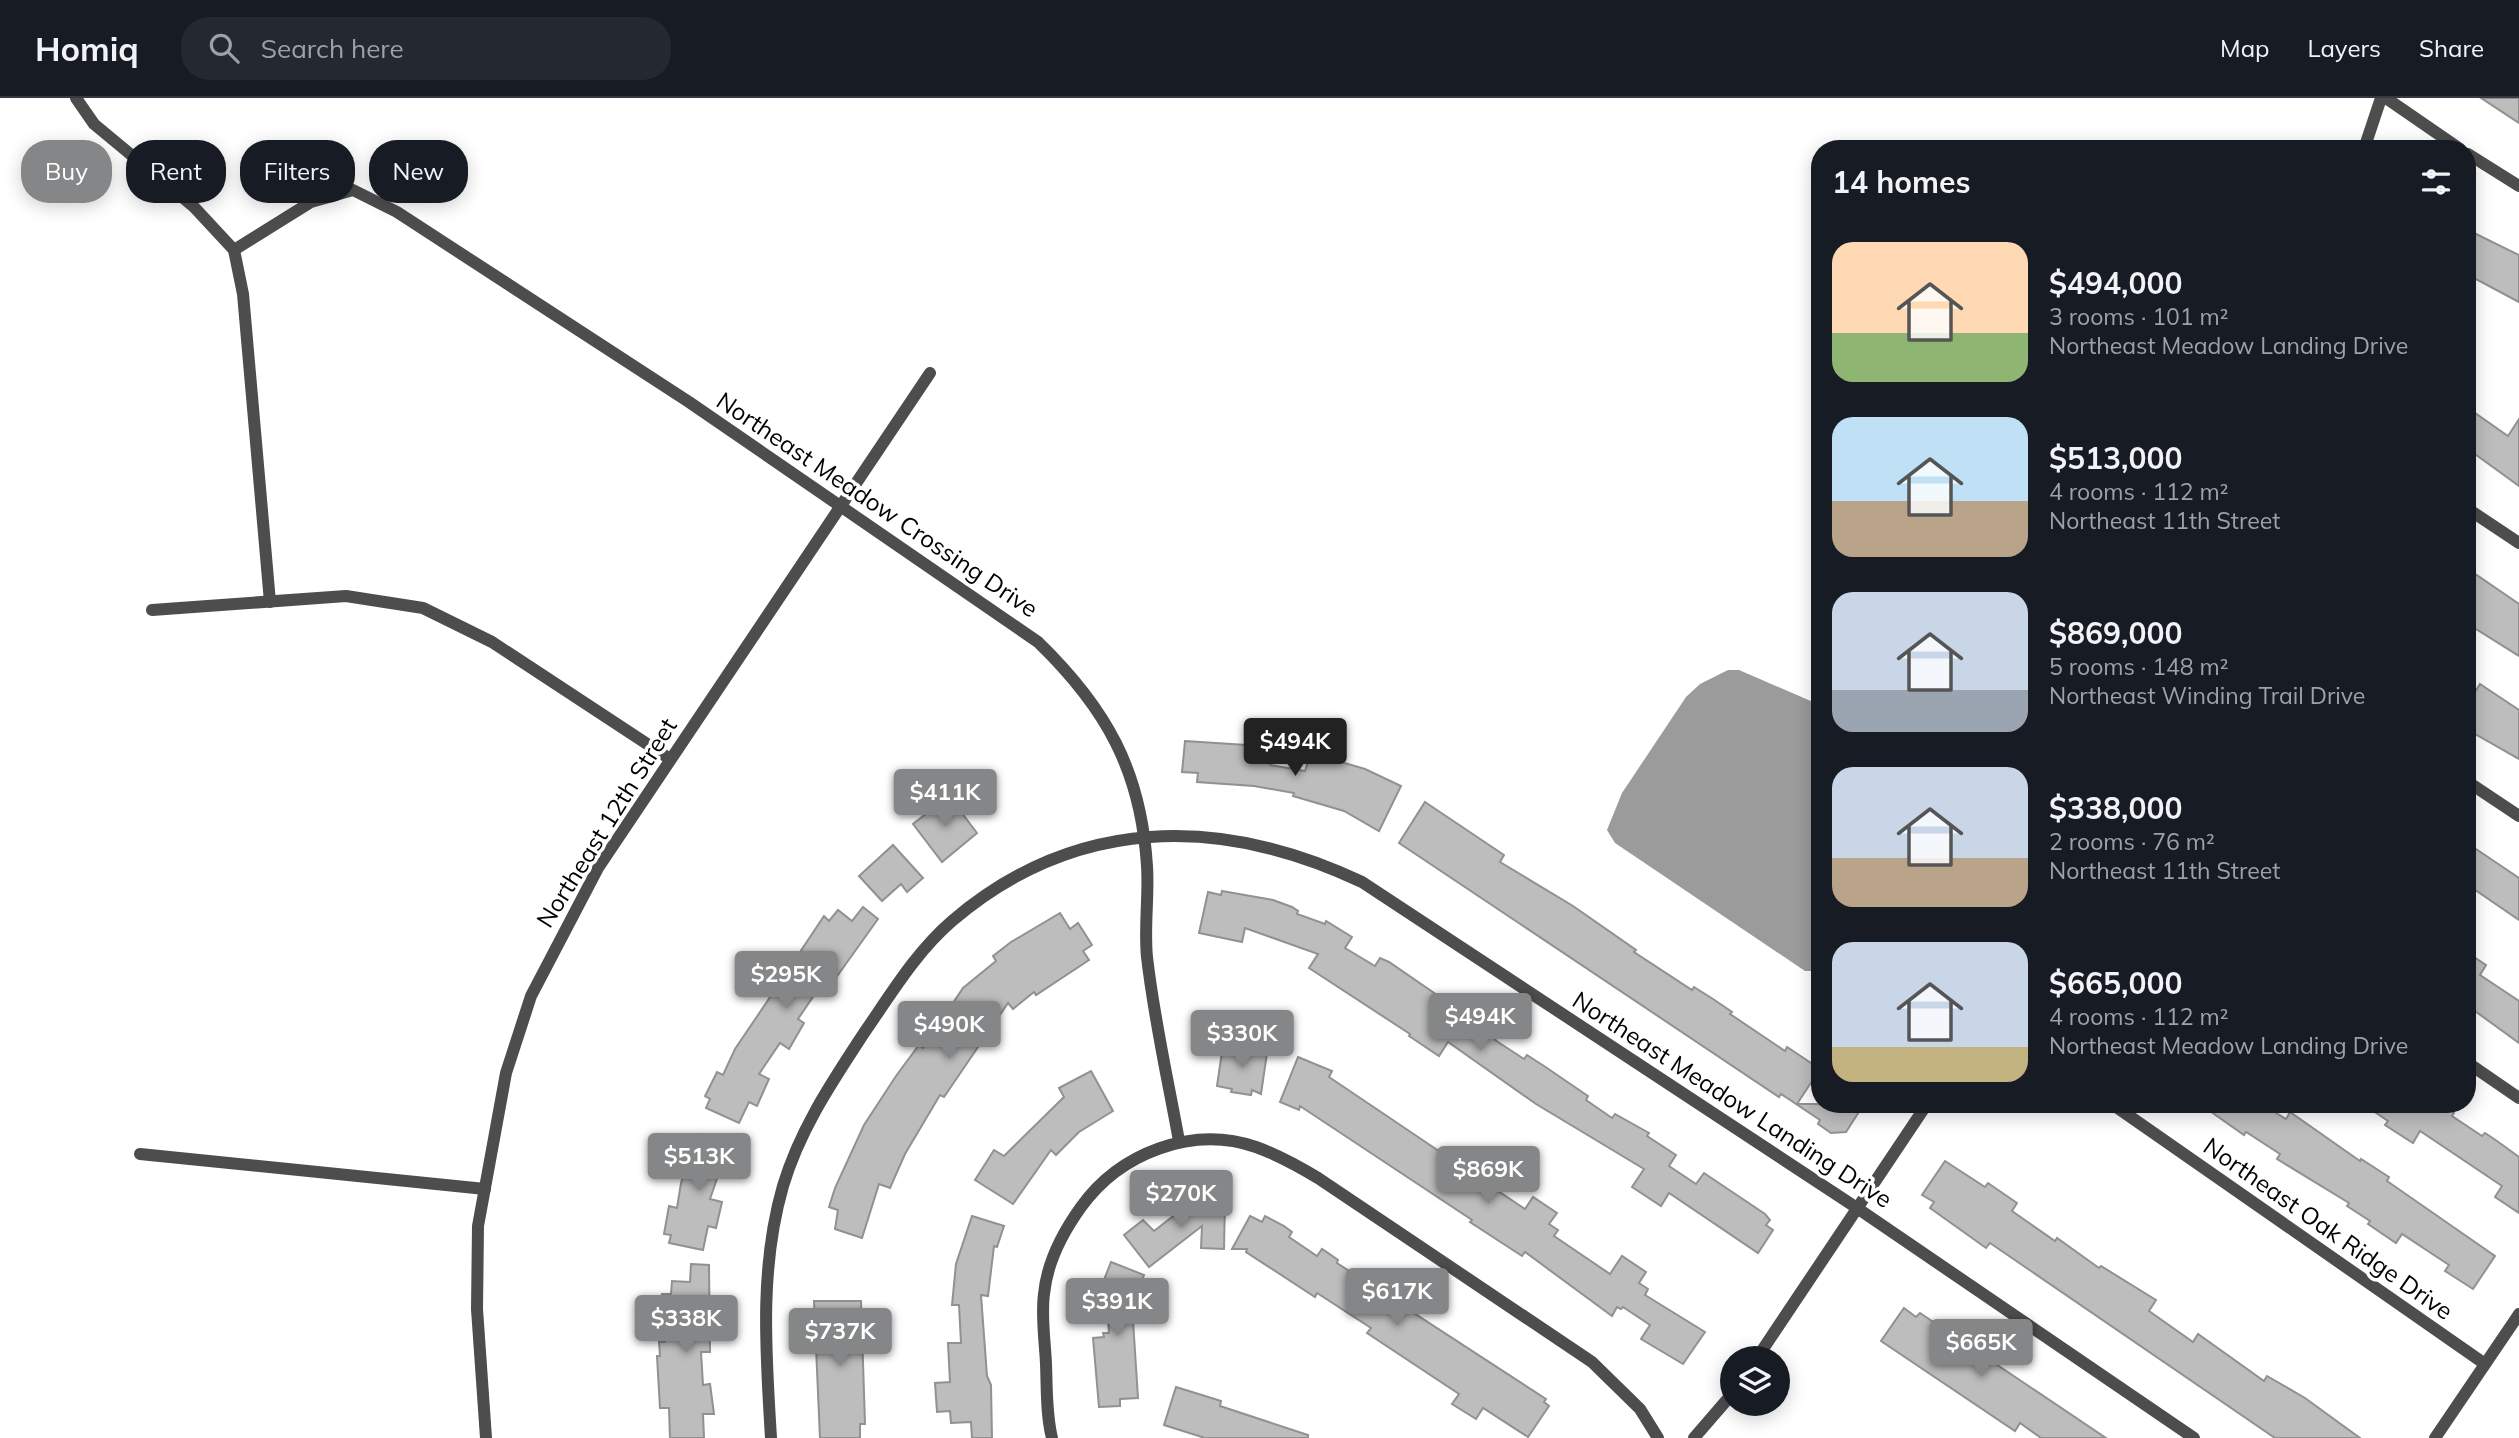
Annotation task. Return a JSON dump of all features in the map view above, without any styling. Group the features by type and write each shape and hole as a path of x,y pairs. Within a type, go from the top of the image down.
{"street":[{"path":"76,98 94,124 194,206 234,250 243,294 270,602"},
{"path":"2368,140 2384,98 2447,140"},
{"path":"2476,159 2519,186"},
{"name":"Northeast Meadow Crossing Drive","path":"234,250 311,202 353,190 408,220 689,402 1018,626 1059,662 1093,704 1122,750 1143,837 1148,871 1147,955 1179,1141"},
{"name":"Northeast 12th Street","path":"486,1438 477,1309 478,1226 506,1073 531,996 598,869 839,504 930,373"},
{"path":"2476,514 2519,543"},
{"path":"152,610 346,596 423,608 492,642 670,759"},
{"path":"2476,787 2519,816"},
{"name":"Northeast Meadow Landing Drive","path":"771,1438 766,1345 769,1253 783,1186 792,1160 813,1113 830,1084 901,978 951,922 1013,878 1045,862 1097,844 1143,837 1216,838 1286,850 1362,881 1857,1208 2194,1438"},
{"path":"2476,1068 2519,1098"},
{"path":"1765,1346 1921,1113"},
{"name":"Northeast Oak Ridge Drive","path":"2125,1113 2485,1364"},
{"path":"1052,1438 1048,1416 1044,1294 1052,1258 1070,1222 1098,1186 1113,1173 1147,1152 1179,1141 1220,1141 1253,1146 1287,1160 1318,1178 1592,1362 1640,1409 1658,1438"},
{"path":"140,1154 485,1189"},
{"path":"2435,1438 2519,1314"},
{"path":"1694,1438 1720,1408"}],"shaded area":[{"path":"1728,670 1739,670 1811,701 1811,971 1805,971 1615,843 1607,830 1622,793 1686,697 1700,684"}],"building":[{"path":"2481,98 2519,98 2519,123"},
{"path":"2476,234 2519,255 2519,302 2476,279"},
{"path":"2476,414 2508,436 2519,419 2519,486 2476,455"},
{"path":"2476,574 2519,604 2519,656 2476,629"},
{"path":"2480,684 2519,710 2519,759 2476,735 2476,690"},
{"path":"1185,741 1262,746 1273,750 1270,765 1305,771 1311,753 1365,769 1401,786 1379,831 1344,811 1293,796 1294,793 1254,786 1197,782 1198,773 1182,772"},
{"path":"949,796 977,833 942,862 913,824"},
{"path":"1425,802 1504,855 1500,862 1573,906 1636,950 1634,952 1692,990 1694,987 1713,999 1732,1012 1730,1014 1785,1051 1787,1047 1811,1063 1811,1083 1797,1104 1811,1104 1811,1113 1858,1113 1846,1132 1831,1133 1818,1124 1820,1120 1781,1094 1779,1097 1399,843"},
{"path":"893,845 923,878 907,892 901,884 882,901 859,876"},
{"path":"2476,849 2519,878 2519,920 2476,890"},
{"path":"1222,891 1273,900 1292,907 1298,911 1297,914 1325,924 1326,921 1352,937 1345,948 1375,966 1380,958 1389,962 1453,1006 1450,1010 1477,1028 1480,1023 1498,1035 1495,1040 1524,1059 1527,1055 1544,1066 1588,1096 1586,1100 1612,1118 1615,1114 1649,1133 1647,1136 1676,1155 1669,1166 1696,1184 1704,1173 1765,1214 1770,1220 1766,1225 1773,1230 1758,1253 1669,1193 1661,1206 1632,1187 1644,1169 1536,1104 1448,1042 1439,1056 1309,968 1318,954 1245,928 1242,942 1199,933 1208,892 1221,895"},
{"path":"863,907 878,919 825,993 819,988 798,1019 804,1023 789,1049 780,1043 759,1074 769,1079 757,1106 749,1102 739,1123 706,1108 710,1099 705,1096 717,1072 723,1075 735,1049 781,981 775,977 791,954 796,958 824,916 829,921 838,910 852,921"},
{"path":"1060,913 1070,929 1078,923 1092,945 1083,951 1089,960 1036,995 1034,992 1013,1009 1008,1003 944,1097 940,1095 905,1154 890,1188 879,1184 862,1238 835,1229 838,1210 829,1207 835,1188 864,1125 896,1076 919,1045 923,1048 963,988 996,961 993,956"},
{"path":"2476,958 2486,965 2480,975 2519,1001 2519,1043 2476,1012"},
{"path":"1223,1045 1267,1053 1261,1094 1252,1090 1251,1095 1231,1092 1232,1089 1217,1086"},
{"path":"1298,1057 1332,1071 1329,1077 1525,1209 1533,1197 1557,1213 1549,1224 1558,1230 1554,1236 1610,1274 1622,1256 1646,1272 1639,1283 1648,1289 1645,1295 1705,1332 1683,1364 1641,1339 1650,1325 1623,1307 1617,1307 1612,1316 1525,1252 1522,1256 1300,1106 1299,1110 1280,1102"},
{"path":"1091,1071 1113,1111 1079,1132 1056,1155 1051,1150 1013,1204 975,1180 994,1150 1004,1156 1064,1097 1059,1088"},
{"path":"2213,1113 2276,1113 2286,1119 2291,1113 2360,1161 2361,1159 2389,1177 2387,1181 2495,1256 2473,1289 2445,1271 2449,1265 2402,1234 2396,1243 2368,1224 2370,1221 2347,1206 2349,1203 2277,1159 2280,1154 2246,1132 2244,1135"},
{"path":"2376,1113 2454,1113 2452,1116 2482,1136 2485,1133 2497,1141 2519,1157 2519,1213 2495,1197 2502,1186 2420,1131 2413,1143 2385,1125 2388,1121"},
{"path":"697,1134 739,1148 733,1167 722,1164 710,1199 722,1202 716,1228 708,1226 703,1250 669,1243 671,1235 664,1234 669,1206 677,1208 681,1183"},
{"path":"1945,1161 1985,1187 1988,1183 2017,1203 2012,1211 2055,1241 2057,1238 2099,1268 2101,1266 2156,1300 2149,1311 2193,1342 2198,1334 2264,1381 2267,1376 2305,1398 2360,1438 2275,1438 1990,1243 1986,1248 1930,1208 1934,1202 1922,1195"},
{"path":"1182,1200 1225,1201 1224,1249 1201,1248 1202,1226 1149,1267 1124,1235 1143,1220 1154,1231 1181,1210"},
{"path":"972,1216 1004,1226 997,1247 994,1246 988,1296 981,1295 987,1376 991,1385 992,1438 972,1438 971,1422 951,1423 950,1411 937,1412 935,1383 950,1382 948,1343 961,1343 959,1305 952,1305 956,1264"},
{"path":"1250,1216 1262,1222 1265,1216 1284,1226 1292,1232 1289,1237 1317,1256 1322,1249 1338,1260 1337,1263 1546,1399 1544,1402 1549,1406 1528,1437 1483,1408 1476,1419 1452,1404 1459,1394 1367,1333 1371,1328 1317,1293 1315,1297 1246,1252 1247,1249 1232,1249"},
{"path":"1111,1262 1144,1275 1132,1305 1138,1398 1120,1399 1120,1406 1099,1407 1093,1338 1104,1337 1103,1333 1109,1333 1107,1307 1095,1303"},
{"path":"691,1264 709,1265 710,1352 701,1352 703,1385 710,1384 714,1414 703,1414 704,1438 670,1438 669,1408 660,1408 657,1356 660,1356 659,1342 665,1342 662,1294 671,1294 672,1281 690,1282"},
{"path":"814,1301 861,1301 865,1424 860,1424 860,1438 820,1438"},
{"path":"1904,1308 1916,1317 1920,1313 2106,1438 2041,1438 2020,1423 2015,1431 1881,1341"},
{"path":"1176,1387 1221,1401 1220,1406 1308,1435 1308,1438 1205,1438 1164,1425"}]}
